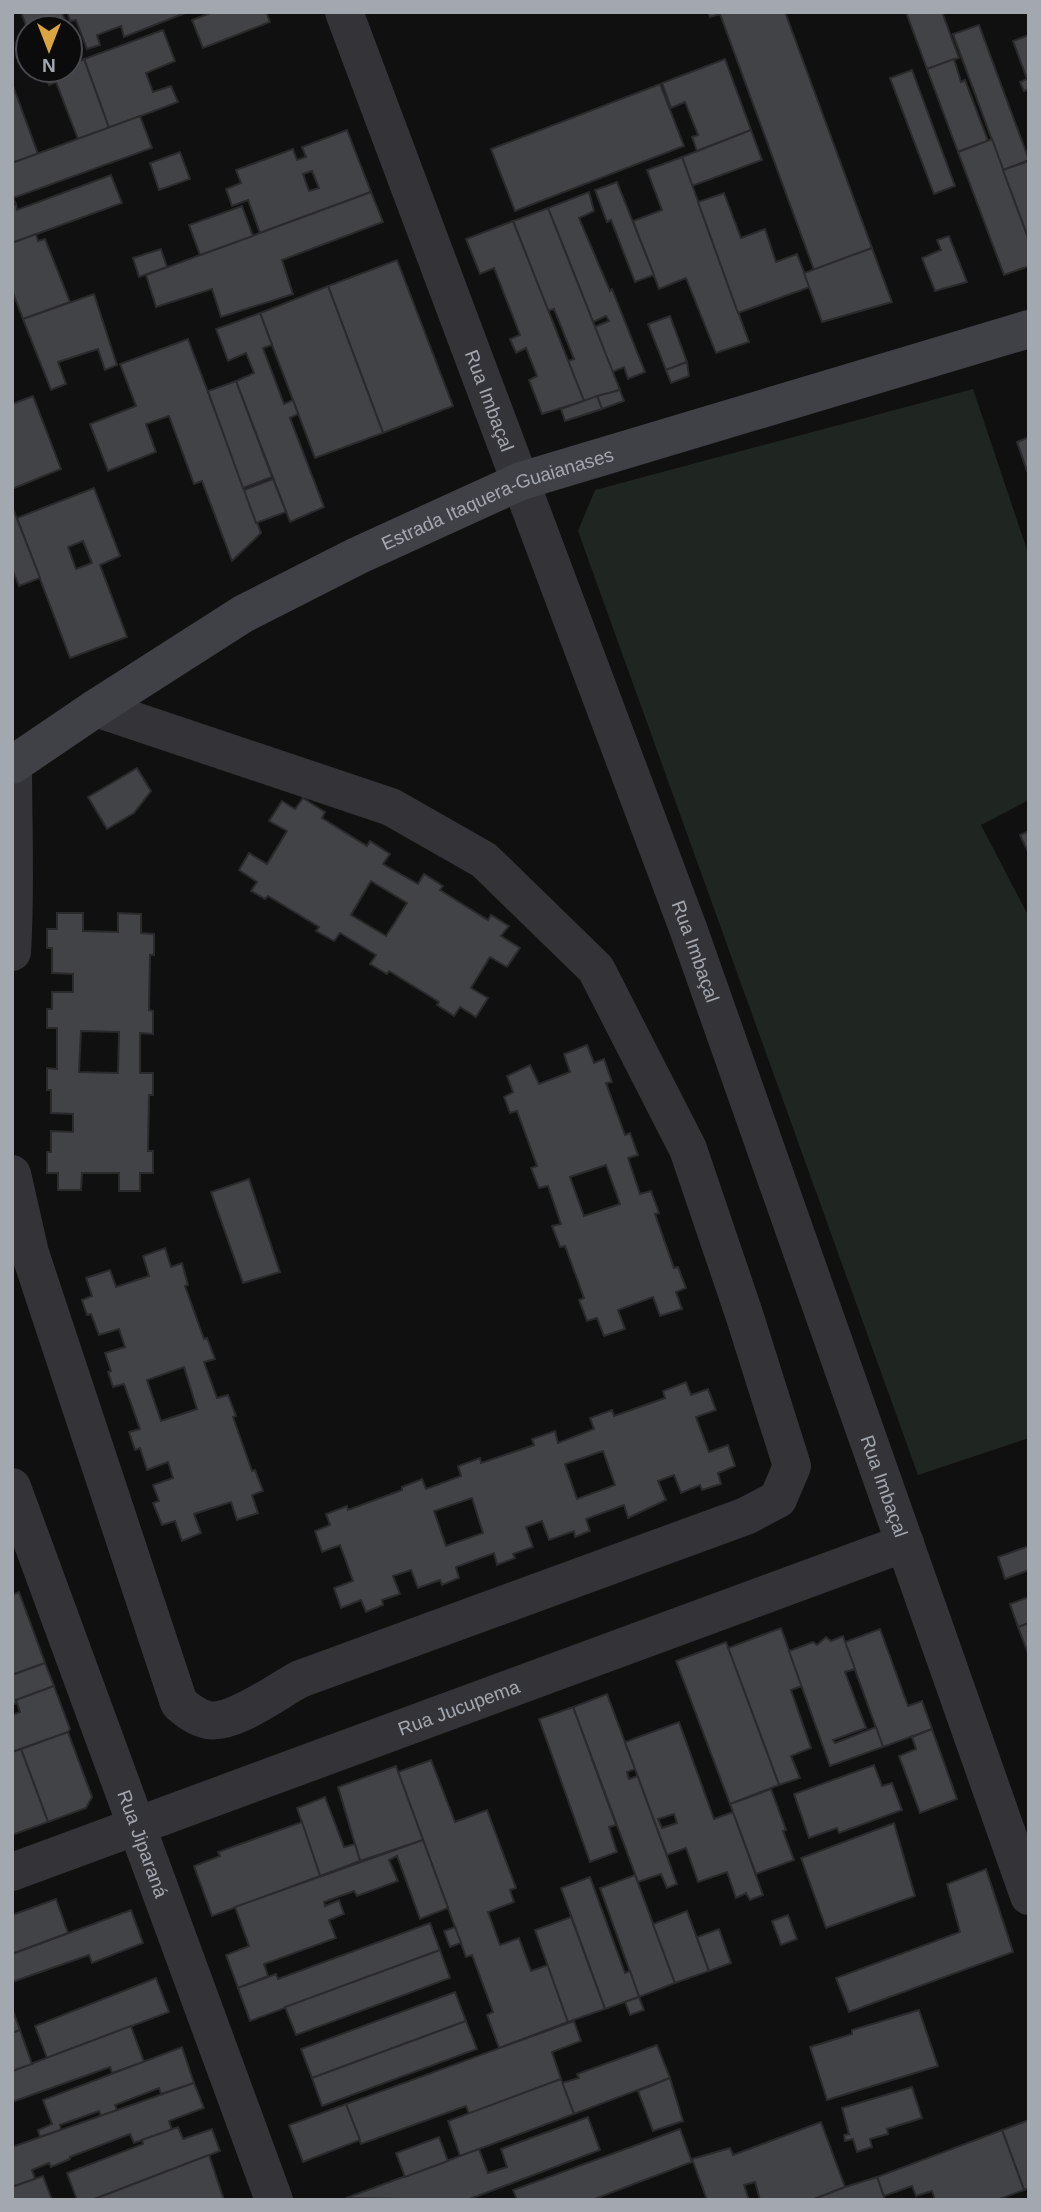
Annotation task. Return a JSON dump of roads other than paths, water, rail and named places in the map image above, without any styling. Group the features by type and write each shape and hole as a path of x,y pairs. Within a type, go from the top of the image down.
{"main road":[{"name":"Estrada Itaquera-Guaianases","path":"13,765 243,614 357,556 521,481 1029,329"}],"street":[{"name":"Rua Imbaçal","path":"344,12 689,931 1029,1896"},
{"path":"12,1174 30,1254 179,1703 191,1713 210,1721 231,1718 300,1679 746,1516 778,1499 792,1466 688,1149 596,969 484,860 391,807 96,708"},
{"path":"12,953 16,898 12,839 13,765"},
{"name":"Rua Jiparaná","path":"12,1487 274,2200"},
{"name":"Rua Jucupema","path":"12,1872 905,1543"}]}
